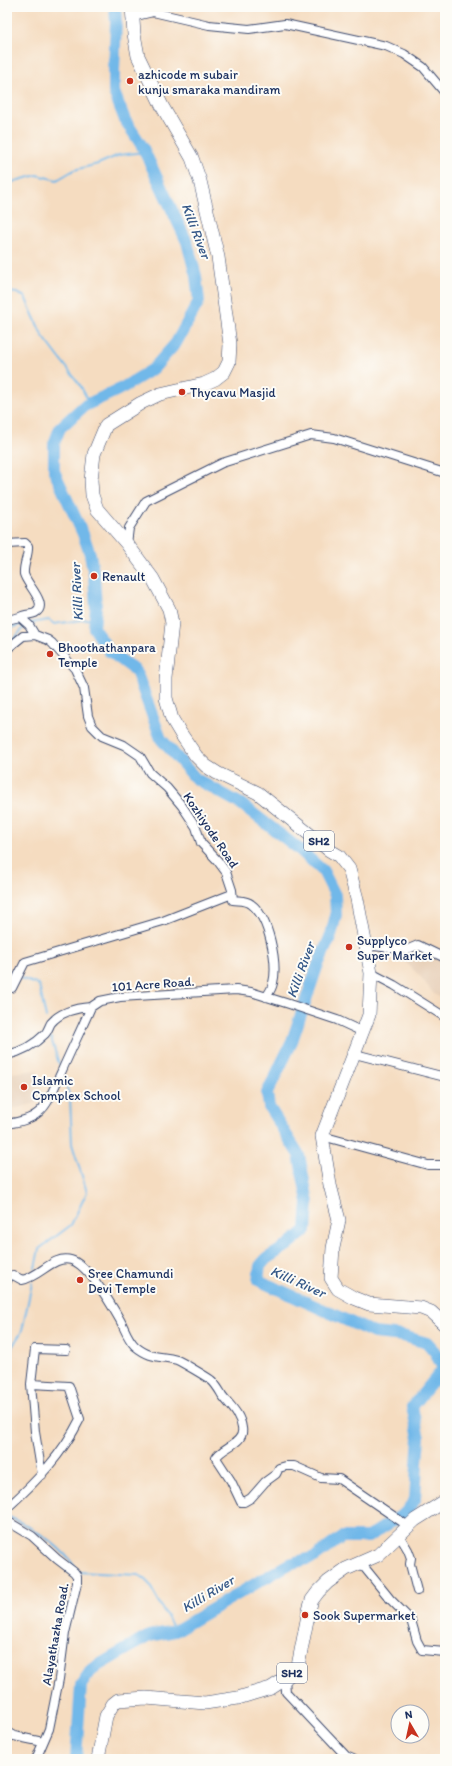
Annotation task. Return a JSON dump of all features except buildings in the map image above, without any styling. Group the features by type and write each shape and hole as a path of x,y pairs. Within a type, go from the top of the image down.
{"main road":[{"name":"SH2","path":"132,12 138,56 162,106 192,158 200,181 218,257 230,344 229,362 224,372 215,379 204,384 160,394 106,425 94,454 91,480 92,495 96,509 127,544 153,579 169,609 172,623 166,679 166,698 172,720 196,756 206,766 258,793 338,856 349,869 357,899 371,973 369,1015 322,1136"},
{"path":"322,1136 330,1185 339,1220 330,1270 333,1283 345,1293 369,1304 421,1308 430,1312 445,1325"},
{"name":"SH2","path":"100,1758 106,1716 113,1704 118,1700 146,1698 205,1703 238,1698 271,1688 285,1679 298,1666 312,1600 328,1582 346,1569 378,1555 403,1528 445,1501"}],"street":[{"path":"132,12 153,12 209,25 249,29 285,24 386,46 404,54 423,67 445,93"},
{"path":"127,544 129,528 146,501 222,463 311,434 334,438 445,473"},
{"path":"7,544 25,543 28,546 24,575 39,598 40,608 25,622"},
{"path":"7,620 25,622 35,635"},
{"path":"7,649 23,636 35,635"},
{"name":"Kozhiyode Road","path":"35,635 52,643 75,669 84,688 89,720 92,726 102,736 124,745 140,756 150,773 167,788 182,806 196,828 201,843 225,870 232,894"},
{"path":"7,987 12,988 25,962 163,921 232,894 234,900 247,902 255,907 262,919 270,940 273,950 275,971 274,983 266,997"},
{"path":"366,946 406,950 418,945 445,958"},
{"path":"371,973 394,985 445,1017"},
{"name":"101 Acre Road.","path":"7,1055 33,1044 45,1034 56,1018 63,1013 75,1009 91,1007 106,999 205,991 236,990 251,992 337,1020 363,1032"},
{"path":"7,1124 22,1121 38,1113 46,1104 80,1034 91,1007"},
{"path":"355,1054 445,1077"},
{"path":"322,1136 428,1165 445,1165"},
{"path":"7,1281 9,1276 13,1275 22,1280 29,1278 59,1259 74,1261 84,1268 113,1308 126,1334 134,1345 154,1357 179,1361 211,1380 235,1409 242,1427 240,1438 229,1448 220,1453 216,1458 241,1502 244,1502 253,1496 265,1482 276,1474 279,1468 291,1466 298,1467 321,1478 339,1479 386,1512 403,1528 411,1558 410,1564 417,1591"},
{"path":"42,1476 35,1432 31,1384 35,1349 66,1350"},
{"path":"7,1508 42,1476 70,1440 80,1419 69,1386 31,1384"},
{"name":"Alayathazha Road.","path":"7,1521 32,1536 77,1576 77,1583 65,1633 53,1712 49,1729 36,1759"},
{"path":"360,1562 390,1599 411,1620 417,1641 422,1650 445,1652"},
{"path":"285,1679 286,1692 346,1756 353,1759"},
{"path":"7,1732 14,1736 43,1742"}],"shaded area":[{"path":"419,948 445,962 445,1001 433,993 420,976 402,959 402,954"},
{"name":"Islamic Cpmplex School","path":"7,1057 9,1057 12,1073 37,1070 45,1101 7,1110"}],"waterway":[{"name":"Killi River","path":"76,1759 81,1685 92,1669 149,1636 175,1631 289,1564 315,1557 342,1537 368,1537 405,1513 415,1500 419,1438 412,1407 443,1369 435,1352 427,1343 403,1336 374,1333 258,1280 260,1266 266,1259 288,1245 306,1230 308,1202 299,1155 269,1107 267,1093 291,1044 317,967 331,935 336,915 335,895 323,871 299,849 241,804 196,779 161,739 136,671 109,651 94,628 96,607 94,576 90,554 83,534 54,471 54,444 60,428 84,406 122,388 153,369 176,343 199,301 196,276 187,242 142,146 125,120 114,92 115,7"},
{"path":"7,186 15,181 37,175 57,180 74,170 98,164 119,155 145,152"},
{"path":"7,292 17,293 25,297 42,335 80,385 90,404"},
{"path":"30,623 49,620 54,624 95,618"},
{"path":"7,629 23,624"},
{"path":"12,641 26,625"},
{"path":"7,975 16,976"},
{"path":"20,978 39,985 46,1018"},
{"path":"51,1038 59,1064"},
{"path":"35,1268 39,1249 71,1225 87,1192 72,1144 70,1097 64,1079"},
{"path":"7,1367 12,1347 22,1331 32,1283"},
{"name":"Killi River","path":"437,1355 445,1360"},
{"path":"7,1516 46,1538 71,1561 77,1570"},
{"path":"78,1572 138,1575 146,1579 175,1631"}],"place":[{"name":"azhicode m subair kunju smaraka mandiram","path":"130,81"},
{"name":"Thycavu Masjid","path":"182,392"},
{"name":"Renault","path":"94,576"},
{"name":"Bhoothathanpara Temple","path":"50,654"},
{"name":"Supplyco Super Market","path":"349,947"},
{"name":"Islamic Cpmplex School","path":"24,1087"},
{"name":"Sree Chamundi Devi Temple","path":"80,1280"},
{"name":"Sook Supermarket","path":"305,1615"}]}
